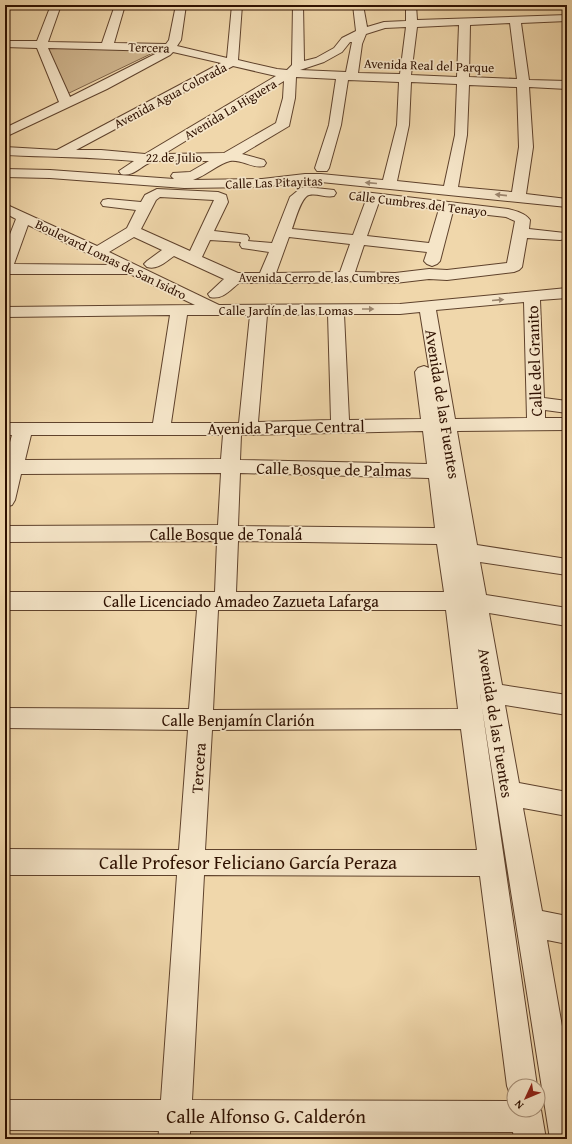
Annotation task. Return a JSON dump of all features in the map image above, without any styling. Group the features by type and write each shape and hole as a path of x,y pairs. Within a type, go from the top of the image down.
{"street":[{"path":"56,5 40,45 66,103"},
{"path":"107,46 120,5"},
{"path":"5,133 166,53 171,48 175,40 181,5"},
{"name":"Avenida Agua Colorada","path":"58,154 232,62 237,5"},
{"path":"298,5 294,69 320,60 338,50 346,40 362,32 384,25 465,22 507,18 563,18 556,5"},
{"path":"322,168 356,44 362,32 358,5"},
{"path":"389,185 403,125 405,78 412,24 411,5"},
{"path":"507,18 523,83 526,147 518,197"},
{"path":"450,190 461,135 465,22"},
{"name":"Tercera","path":"5,44 171,48 270,72 294,69"},
{"name":"Avenida Real del Parque","path":"294,69 347,75 567,85"},
{"name":"22 de Julio","path":"5,151 58,154 101,154 149,158 228,157 284,123 294,69"},
{"name":"Avenida La Higuera","path":"126,171 294,69"},
{"path":"5,183 29,173 75,168 188,177 195,175 228,157 244,158 259,163"},
{"name":"Calle Las Pitayitas","path":"5,173 29,173 184,184 262,183 305,178 450,190 551,200 567,203"},
{"name":"Calle Cumbres del Tenayo","path":"283,232 296,197 302,192 312,191 508,213 517,216 521,226 560,236"},
{"path":"551,200 567,192"},
{"path":"98,252 133,231 144,207 152,197 160,193 218,196 222,200 194,258"},
{"path":"346,276 374,198"},
{"path":"108,203 144,207"},
{"path":"429,274 447,206"},
{"name":"Boulevard Lomas de San Isidro","path":"5,208 135,270 216,302"},
{"path":"24,217 5,268 135,270"},
{"name":"Avenida Cerro de las Cumbres","path":"133,231 235,278 310,278 346,276 395,278 429,274 516,273 521,226"},
{"path":"266,278 283,232 435,248"},
{"path":"206,235 277,248"},
{"path":"152,264 174,249"},
{"path":"452,274 467,303"},
{"path":"216,302 235,278"},
{"path":"310,278 311,300"},
{"name":"Avenida de las Fuentes","path":"395,278 414,305 468,552 466,602 472,719 521,1078"},
{"name":"Calle Jardín de las Lomas","path":"7,312 179,311 216,302 259,310 336,309 467,303 567,293"},
{"name":"Calle del Granito","path":"532,297 536,424"},
{"path":"336,309 340,426"},
{"name":"Tercera","path":"175,1128 201,720 228,533 231,466 240,429 259,310"},
{"path":"161,429 179,311"},
{"path":"5,328 7,312"},
{"path":"536,403 567,406"},
{"name":"Avenida de las Fuentes","path":"439,424 438,472 446,536 491,693 530,923 562,1081 566,1139"},
{"name":"Avenida Parque Central","path":"14,429 240,429 439,424 567,424"},
{"path":"5,500 14,429"},
{"name":"Calle Bosque de Palmas","path":"9,467 231,466 438,472"},
{"name":"Calle Bosque de Tonalá","path":"5,534 228,533 446,536"},
{"path":"468,552 567,566"},
{"name":"Calle Licenciado Amadeo Zazueta Lafarga","path":"5,601 466,602 567,617"},
{"path":"491,693 567,705"},
{"name":"Calle Benjamín Clarión","path":"5,718 201,720 472,719"},
{"path":"508,793 567,804"},
{"name":"Calle Profesor Feliciano García Peraza","path":"5,862 492,863"},
{"path":"530,923 567,930"},
{"name":"Calle Alfonso G. Calderón","path":"5,1115 175,1128 527,1122"}],"shaded area":[{"path":"44,47 161,49 65,95"}]}
